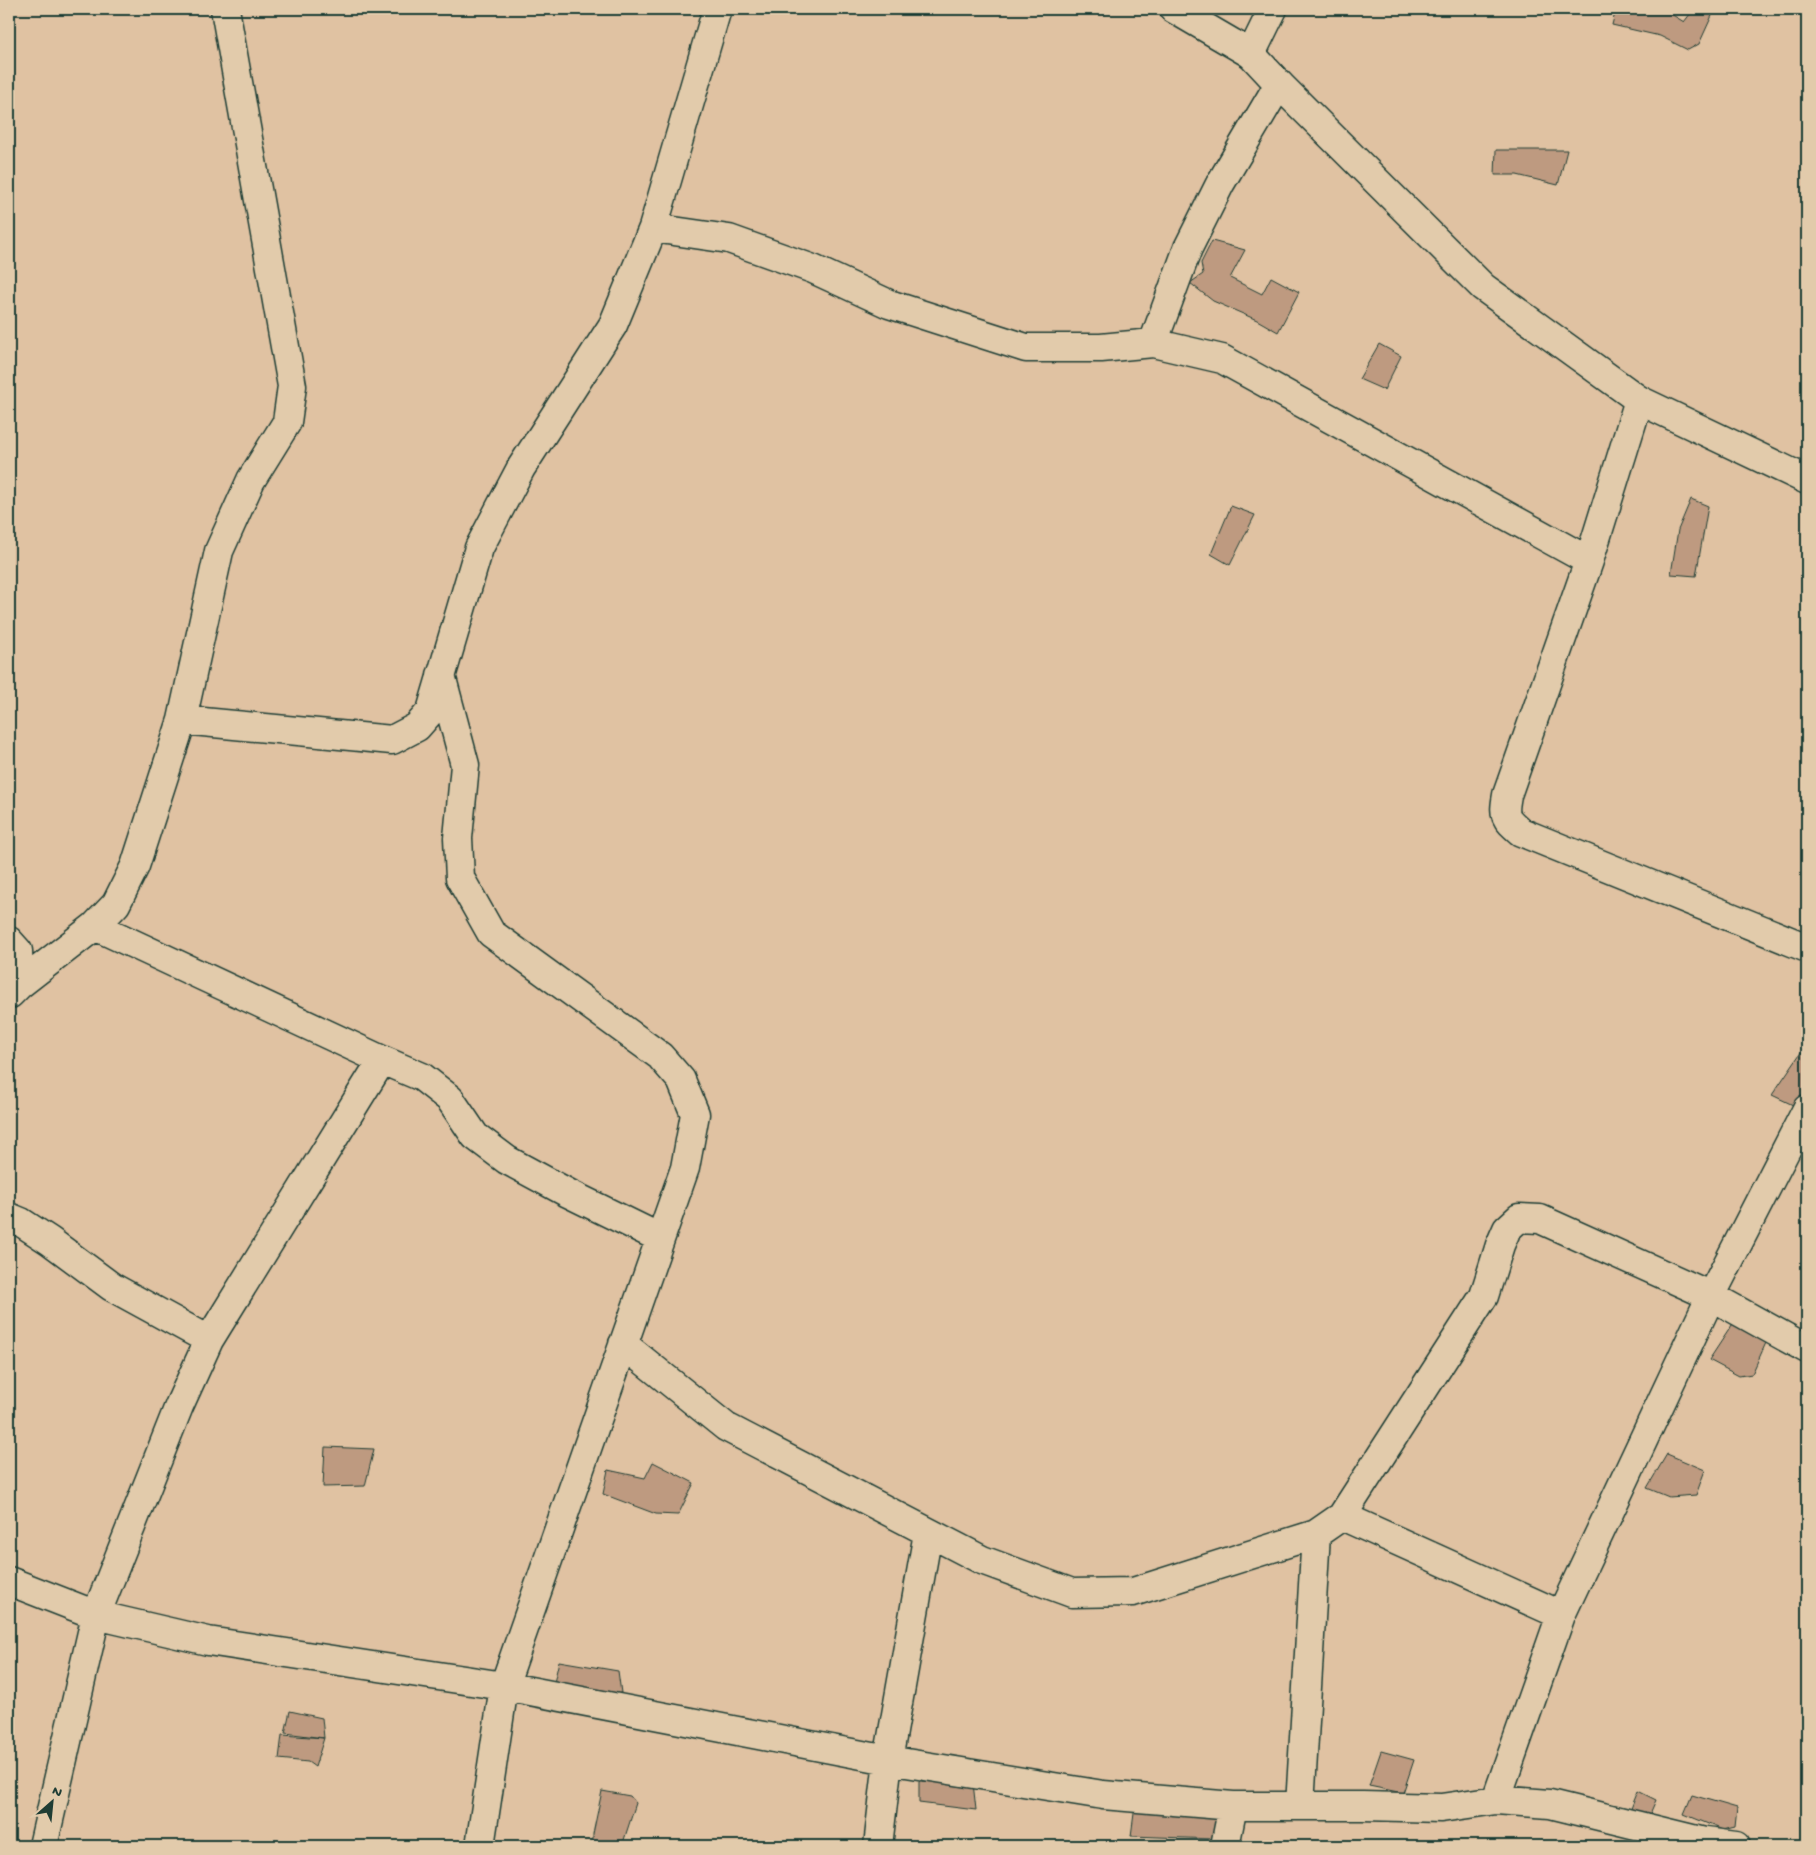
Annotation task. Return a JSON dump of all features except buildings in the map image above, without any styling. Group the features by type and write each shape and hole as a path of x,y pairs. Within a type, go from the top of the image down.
{"street":[{"path":"14,990 95,926 116,904 135,866 182,720 219,551 251,480 287,422 292,386 225,9"},
{"path":"182,720 392,740 417,727 431,710 479,548 521,468 613,325 653,228 717,9"},
{"path":"1174,9 1251,54 1482,287 1640,400 1807,480"},
{"path":"1251,54 1273,9"},
{"path":"1153,343 1188,248 1220,184 1279,84"},
{"path":"653,228 729,239 813,269 889,304 1026,348 1101,348 1153,343 1222,359 1589,561"},
{"path":"1640,400 1589,561 1506,795 1506,820 1521,832 1807,948"},
{"path":"441,675 465,766 458,838 460,878 491,933 660,1056 680,1080 695,1114 685,1168 504,1686 480,1846"},
{"path":"95,926 422,1077 450,1100 474,1136 507,1160 568,1193 660,1238"},
{"path":"9,940 18,951 14,990"},
{"path":"42,1846 96,1616 179,1406 208,1340 382,1060"},
{"path":"1496,1800 1561,1615 1711,1296 1807,1109"},
{"path":"9,1217 21,1222 50,1241 112,1287 208,1340"},
{"path":"623,1344 726,1427 982,1560 1072,1593 1134,1592 1316,1534 1342,1516 1484,1296 1507,1229 1519,1218 1540,1219 1711,1296 1807,1350"},
{"path":"1342,1516 1561,1615"},
{"path":"878,1846 888,1760 928,1533"},
{"path":"1300,1806 1316,1534"},
{"path":"9,1581 96,1616 208,1641 504,1686 888,1760 1103,1795 1233,1806 1441,1808 1496,1800 1550,1804 1705,1842 1736,1846"},
{"path":"1225,1846 1233,1806"}]}
